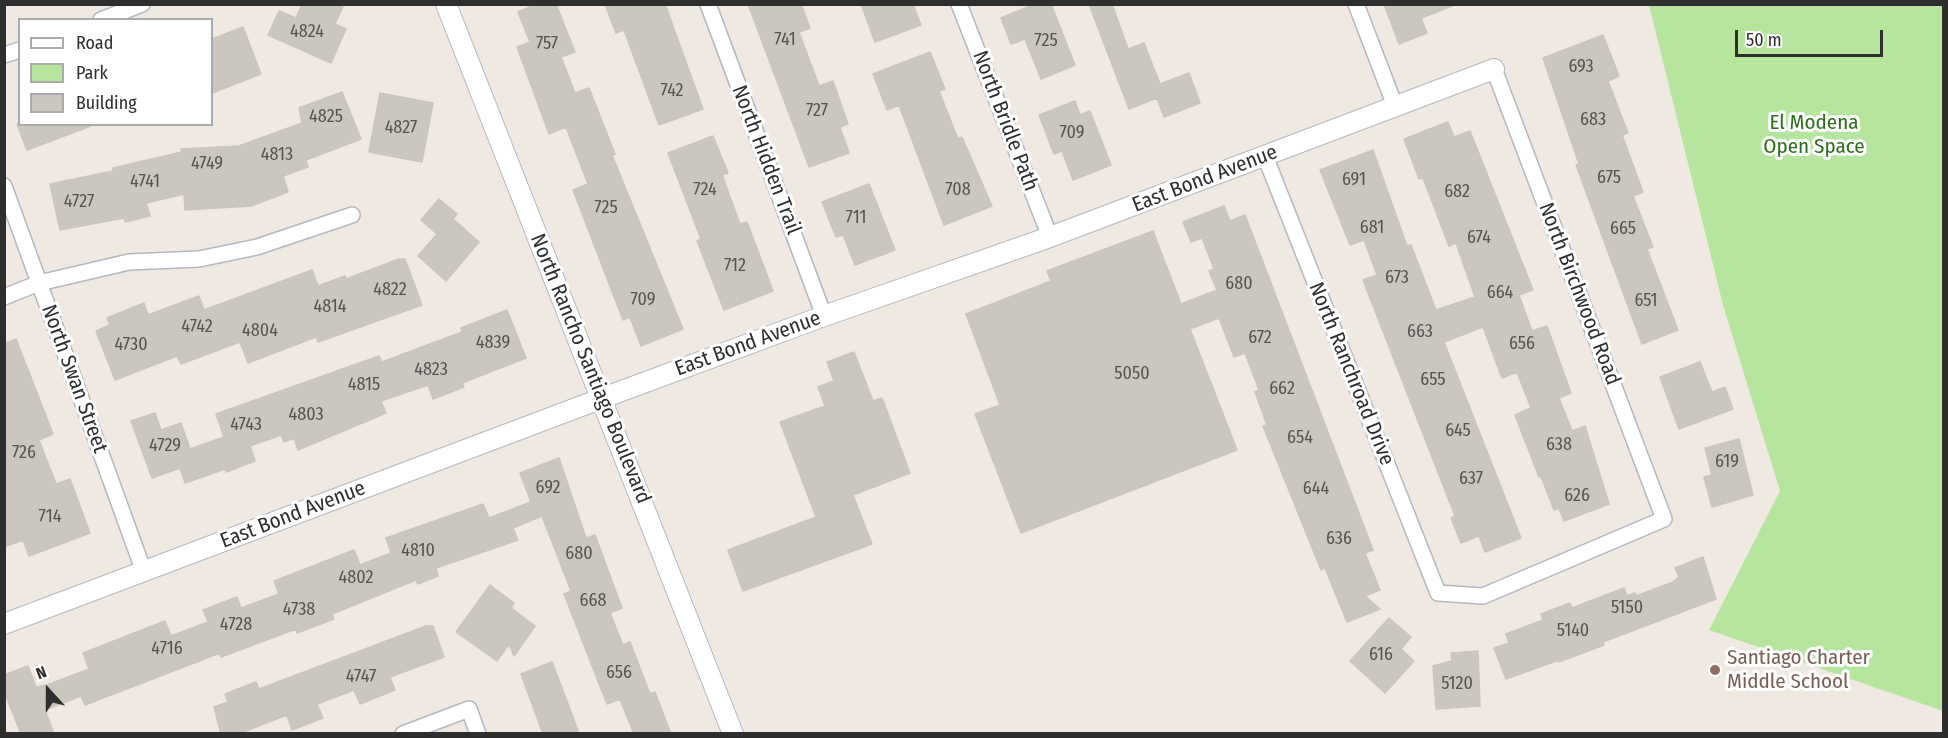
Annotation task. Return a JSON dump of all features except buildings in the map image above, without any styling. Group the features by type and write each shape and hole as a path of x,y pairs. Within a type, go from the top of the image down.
{"street":[{"path":"106,18 142,4"},
{"name":"North Rancho Santiago Boulevard","path":"446,4 733,734"},
{"name":"North Hidden Trail","path":"708,4 824,316"},
{"name":"North Bridle Path","path":"959,4 1050,237"},
{"path":"1356,4 1395,106"},
{"name":"East Bond Avenue","path":"4,624 600,399 824,316 1050,237 1494,69"},
{"name":"North Birchwood Road","path":"1438,593 1483,596 1664,519 1494,69"},
{"name":"North Ranchroad Drive","path":"1265,156 1438,593"},
{"name":"North Swan Street","path":"4,186 144,572"},
{"path":"4,297 39,283 129,262 198,259 257,247 352,215"},
{"path":"403,734 469,709 478,734"}],"green space":[{"name":"El Modena Open Space","path":"1649,5 1943,5 1943,711 1709,630 1780,491 1723,305"}],"place":[{"name":"Santiago Charter Middle School","path":"1715,670"}]}
